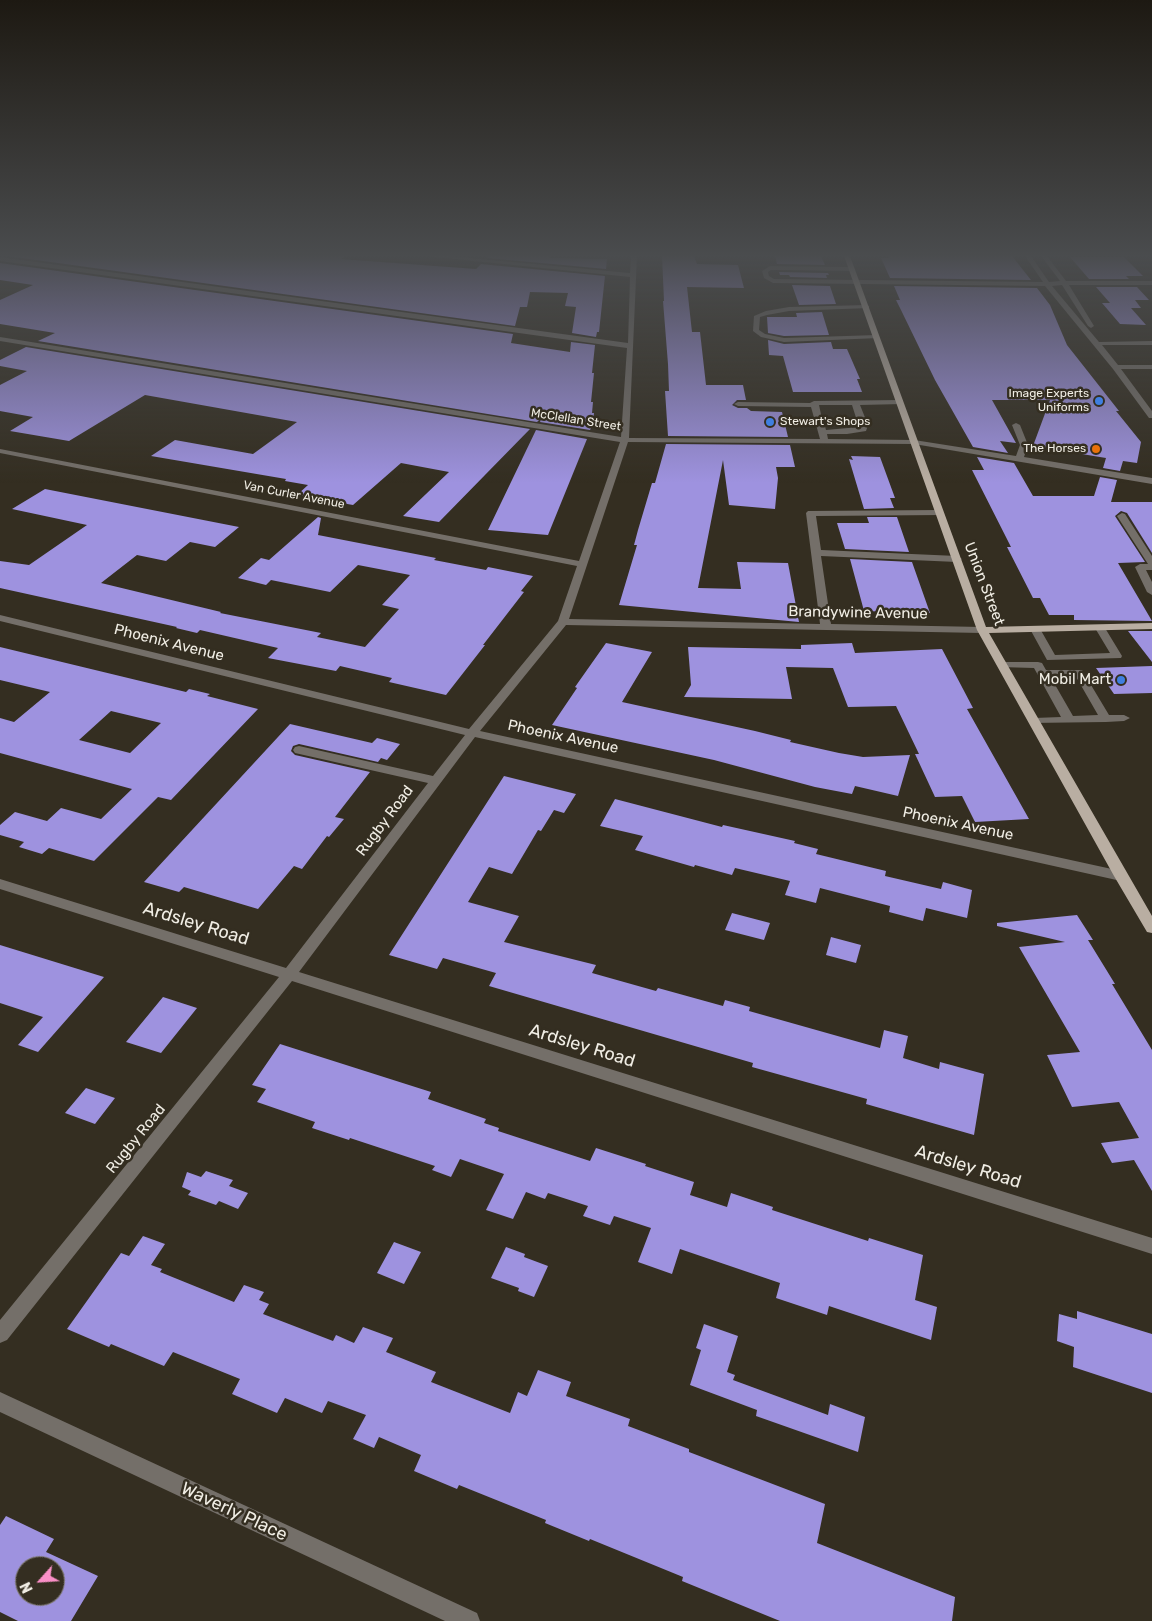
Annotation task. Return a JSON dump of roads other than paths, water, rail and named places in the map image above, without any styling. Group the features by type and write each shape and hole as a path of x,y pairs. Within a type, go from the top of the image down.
{"main road":[{"name":"Union Street","path":"875,332 982,630 1120,876 1152,928"},
{"name":"Brandywine Avenue","path":"982,630 1152,626"}],"street":[{"path":"527,332 631,346"},
{"name":"Rugby Road","path":"0,1334 289,975 472,733 563,622 626,440 631,332"},
{"path":"757,332 763,336 784,340 877,337"},
{"path":"1087,332 1116,367 1152,416"},
{"path":"1094,332 1116,367"},
{"name":"McClellan Street","path":"0,339 626,440 914,442 1152,481"},
{"path":"1101,343 1147,345"},
{"path":"1116,367 1152,367"},
{"path":"822,432 863,429 855,413 855,402"},
{"path":"825,441 814,403 900,402"},
{"path":"738,404 837,417"},
{"path":"1016,425 1024,445 1019,459"},
{"name":"Van Curler Avenue","path":"0,451 582,564"},
{"path":"826,627 811,513 940,513"},
{"path":"1122,516 1152,565 1140,567 1152,592"},
{"path":"816,553 956,559"},
{"name":"Phoenix Avenue","path":"0,618 472,733 1120,876"},
{"name":"Brandywine Avenue","path":"563,622 982,630"},
{"path":"1040,669 1051,658 1117,656 1100,628"},
{"path":"1035,629 1051,658"},
{"path":"1003,665 1078,672 1106,719"},
{"path":"1040,669 1070,720"},
{"path":"1034,721 1124,718"},
{"path":"299,750 436,781"},
{"name":"Ardsley Road","path":"0,884 1152,1246"},
{"name":"Waverly Place","path":"0,1402 469,1621"}],"tunnel":[{"path":"839,421 854,422"}],"place":[{"name":"Image Experts Uniforms","path":"1099,401"},
{"name":"Stewart's Shops","path":"770,422"},
{"name":"The Horses","path":"1096,449"},
{"name":"Mobil Mart","path":"1121,680"}]}
